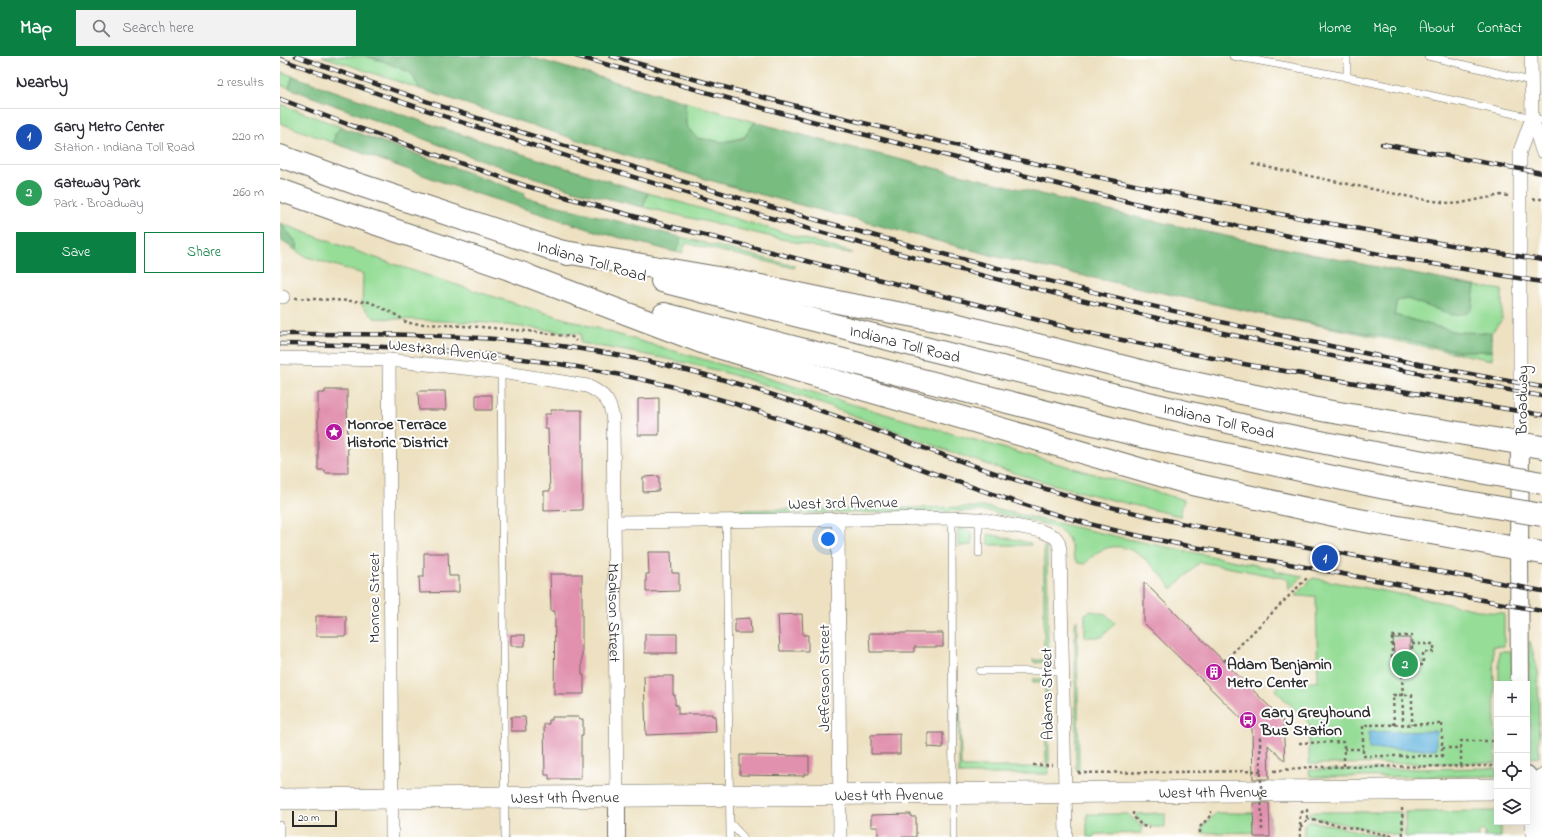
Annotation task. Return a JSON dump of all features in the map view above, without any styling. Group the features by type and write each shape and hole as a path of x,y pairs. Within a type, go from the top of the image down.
{"highway":[{"name":"Indiana Toll Road","path":"280,156 360,185 553,250 707,293 1152,404 1271,432 1390,456 1542,483"},
{"name":"Indiana Toll Road","path":"280,190 350,216 512,270 693,322 1145,437 1385,488 1542,515"},
{"path":"553,250 736,281 847,304 942,321 1156,375 1304,406 1542,447"},
{"path":"512,270 707,344 1188,483 1343,517 1542,553"}],"main road":[{"name":"Broadway","path":"1520,443 1520,681"},
{"path":"1535,784 1536,837"},
{"name":"West 4th Avenue","path":"280,799 1065,794 1494,789"}],"street":[{"name":"Broadway","path":"1531,56 1531,81 1542,151"},
{"name":"Broadway","path":"1520,443 1520,151 1537,119"},
{"name":"West 3rd Avenue","path":"280,358 389,360 501,372 587,386 600,393"},
{"name":"Monroe Street","path":"389,360 392,837"},
{"name":"Madison Street","path":"600,393 608,401 612,411 615,522 617,837"},
{"name":"West 3rd Avenue","path":"615,522 952,518 979,519 1049,534 1058,541 1060,549"},
{"name":"Jefferson Street","path":"838,519 840,837"},
{"name":"Adams Street","path":"1060,549 1066,837"}],"lane":[{"path":"1233,56 1347,78 1537,119"},
{"path":"1347,56 1347,78"},
{"path":"1428,56 1531,81"},
{"path":"501,372 505,837"},
{"path":"952,518 953,837"},
{"path":"979,519 979,553"},
{"path":"726,521 730,837"},
{"path":"980,671 1062,671"},
{"path":"730,823 743,837"},
{"path":"280,825 280,837"}],"path":[{"path":"1252,164 1420,199 1456,204 1501,195 1542,199"},
{"path":"281,297 370,302 398,316 407,323 482,327 536,332 572,337 576,341"},
{"path":"1224,661 1308,577"},
{"path":"1392,636 1412,636 1412,644 1412,657 1392,657 1392,636"},
{"path":"1402,665 1423,665 1423,652 1434,652 1434,644 1412,644"},
{"path":"1402,657 1403,724"},
{"path":"1394,724 1393,695 1412,695 1412,724"},
{"path":"1403,724 1442,724 1442,756 1363,756 1363,725 1403,724"},
{"path":"1260,737 1262,832"},
{"path":"1461,766 1461,741 1494,741"},
{"path":"1299,743 1344,742 1344,767"},
{"path":"1442,748 1461,748"},
{"path":"1344,749 1363,749"},
{"path":"1033,765 1064,765"},
{"path":"1078,773 1276,772 1309,767 1494,766"},
{"path":"1402,808 1403,837"},
{"path":"1300,827 1307,821 1307,810 1302,812 1300,815 1300,827 1300,837"},
{"path":"1133,812 1133,816 1142,826 1150,827"},
{"path":"1200,833 1200,827 1211,815 1211,812"},
{"path":"1307,819 1398,837"}],"green space":[{"path":"322,56 365,56 383,61 411,73 420,89"},
{"path":"365,56 526,56 685,102 686,126 697,138 723,142 744,138 755,122 821,140 1126,215 1311,254 1475,286 1472,308 1468,313 1453,315 1407,299 1397,301 1394,315 1457,332 1491,333 1492,351 1458,351 1256,313 1006,259 755,193 646,162 420,89 411,73 383,61"},
{"path":"280,72 293,76 289,88 280,85"},
{"path":"293,76 470,137 648,193 643,207 573,190 469,156 289,88"},
{"path":"685,102 755,122 744,137 724,142 696,138 686,126"},
{"path":"280,104 341,127 335,134 334,143 280,123"},
{"path":"341,127 525,193 524,197 680,237 680,244 675,252 598,232 459,188 334,143 335,134"},
{"path":"648,193 853,253 842,253 643,207"},
{"path":"280,223 392,264 562,318 928,427 1184,500 1180,516 1043,482 998,468 754,381 667,359 580,343 581,334 488,323 374,318 362,306 363,274 304,256 297,251 297,243"},
{"path":"280,223 297,243 297,251 280,240"},
{"path":"680,237 795,266 794,268 686,243 682,253 675,252 679,244"},
{"path":"1475,286 1502,290 1502,320 1491,333 1457,332 1394,315 1397,300 1407,299 1453,315 1472,308"},
{"path":"1256,313 1458,351 1492,351 1492,360"},
{"path":"986,507 1303,576 1289,590 1288,579 1200,562 1172,589 1154,567 1131,550 1123,547 1104,549 1084,564 1078,563 1074,558 1068,538 1058,529 1048,525 987,511 713,514 712,510"},
{"path":"958,528 972,531 972,545 958,546"},
{"path":"988,534 1031,543 1031,545 991,545 988,543"},
{"path":"1044,547 1047,547 1048,656 1044,662 1035,663 1032,660 1044,660"},
{"path":"1313,578 1487,612 1504,613 1504,646 1493,646 1494,763 1309,764 1309,723 1275,690 1283,682 1318,682 1316,596 1295,596"},
{"path":"1091,611 1106,614 1115,623 1102,637 1085,637 1085,614"},
{"path":"1077,620 1079,770 1076,768 1075,624"},
{"path":"1530,641 1538,671 1539,757 1530,758 1530,681"},
{"path":"1499,651 1511,651 1512,681 1499,681"},
{"path":"1033,679 1043,679 1048,683 1049,764 1046,764 1045,682 1032,682"},
{"path":"960,705 961,767 1049,767 1048,774 959,774"},
{"path":"1494,768 1494,776 1314,777 1310,776 1309,770"},
{"path":"1494,811 1494,825 1501,825 1501,837 1484,837 1486,833 1482,830 1478,833 1480,837 1405,837 1405,812"},
{"path":"1309,812 1401,812 1401,836 1309,817"},
{"path":"1165,813 1165,827 1151,827 1151,825 1143,825 1135,816 1137,814"},
{"path":"1216,813 1255,813 1258,815 1270,815 1270,832 1202,833 1202,827"},
{"path":"1087,814 1128,814 1142,827 1142,833 1095,834 1094,837 1087,837"},
{"path":"1309,821 1388,837 1304,837 1304,825"}],"water":[{"path":"1436,731 1436,749 1369,749 1369,732"}],"building":[{"path":"325,390 347,390 348,473 325,473 325,470 318,470 318,393 325,393"},
{"path":"418,391 445,391 446,410 419,410"},
{"path":"476,395 492,395 492,410 476,410"},
{"path":"659,398 659,435 638,435 638,399"},
{"path":"551,410 582,410 582,510 544,511 544,491 550,491 548,429 545,429 545,414 551,414"},
{"path":"659,476 659,491 643,492 643,477"},
{"path":"648,552 671,552 672,573 679,573 679,591 646,592 646,574 649,574"},
{"path":"424,553 448,553 449,576 459,576 459,592 420,593 419,577 424,577"},
{"path":"550,574 582,574 582,675 584,675 584,694 554,694 555,611 551,611"},
{"name":"Adam Benjamin Metro Center","path":"1144,582 1283,720 1285,761 1268,745 1269,779 1253,779 1252,729 1144,623"},
{"path":"802,614 803,635 808,635 808,651 780,651 778,615"},
{"path":"316,616 346,616 346,636 316,636"},
{"path":"750,618 751,633 735,633 735,619"},
{"path":"869,633 943,633 943,647 914,647 914,652 870,652"},
{"path":"645,634 677,634 677,653 645,653"},
{"path":"511,635 525,635 525,646 511,646"},
{"path":"1393,638 1410,638 1410,655 1394,655"},
{"path":"644,676 673,676 673,695 675,695 675,705 678,705 678,714 712,714 712,716 715,716 716,732 646,735"},
{"path":"511,717 525,717 526,731 511,731"},
{"path":"552,717 579,717 579,719 583,719 583,735 581,735 581,779 549,779 549,775 545,775 544,724 549,724 549,720 552,720"},
{"path":"928,733 943,733 943,748 928,747"},
{"path":"900,734 900,754 871,754 871,735"},
{"path":"740,755 809,756 809,774 804,774 804,776 740,775"},
{"path":"1253,803 1269,803 1270,837 1254,837"},
{"path":"911,814 911,817 916,817 916,837 878,837 878,827 871,827 871,815"}],"railway":[{"path":"296,56 461,113 628,166 881,238 1181,313 1397,360 1542,387"},
{"path":"576,56 792,116 1183,215 1404,259 1542,282"},
{"path":"611,56 841,118 1074,172 1307,219 1542,260"},
{"path":"280,59 434,113 590,164 746,211 904,255 1221,333 1381,366 1542,396"},
{"path":"280,99 347,124 526,186 669,226 1097,335 1238,363 1542,415"},
{"path":"1382,144 1542,173"},
{"path":"280,334 404,335 496,339 595,351 662,364 752,388 979,467 1096,503 1201,527 1542,591"},
{"path":"280,344 389,347 498,356 552,363 659,383 759,411 989,493 1082,522 1153,539 1542,611"}],"place":[{"name":"Monroe Terrace Historic District","path":"334,432"},
{"name":"Gary Metro Center","path":"1325,558"},
{"name":"Gateway Park","path":"1405,664"},
{"name":"Adam Benjamin Metro Center","path":"1214,672"},
{"name":"Gary Greyhound Bus Station","path":"1248,720"}]}
